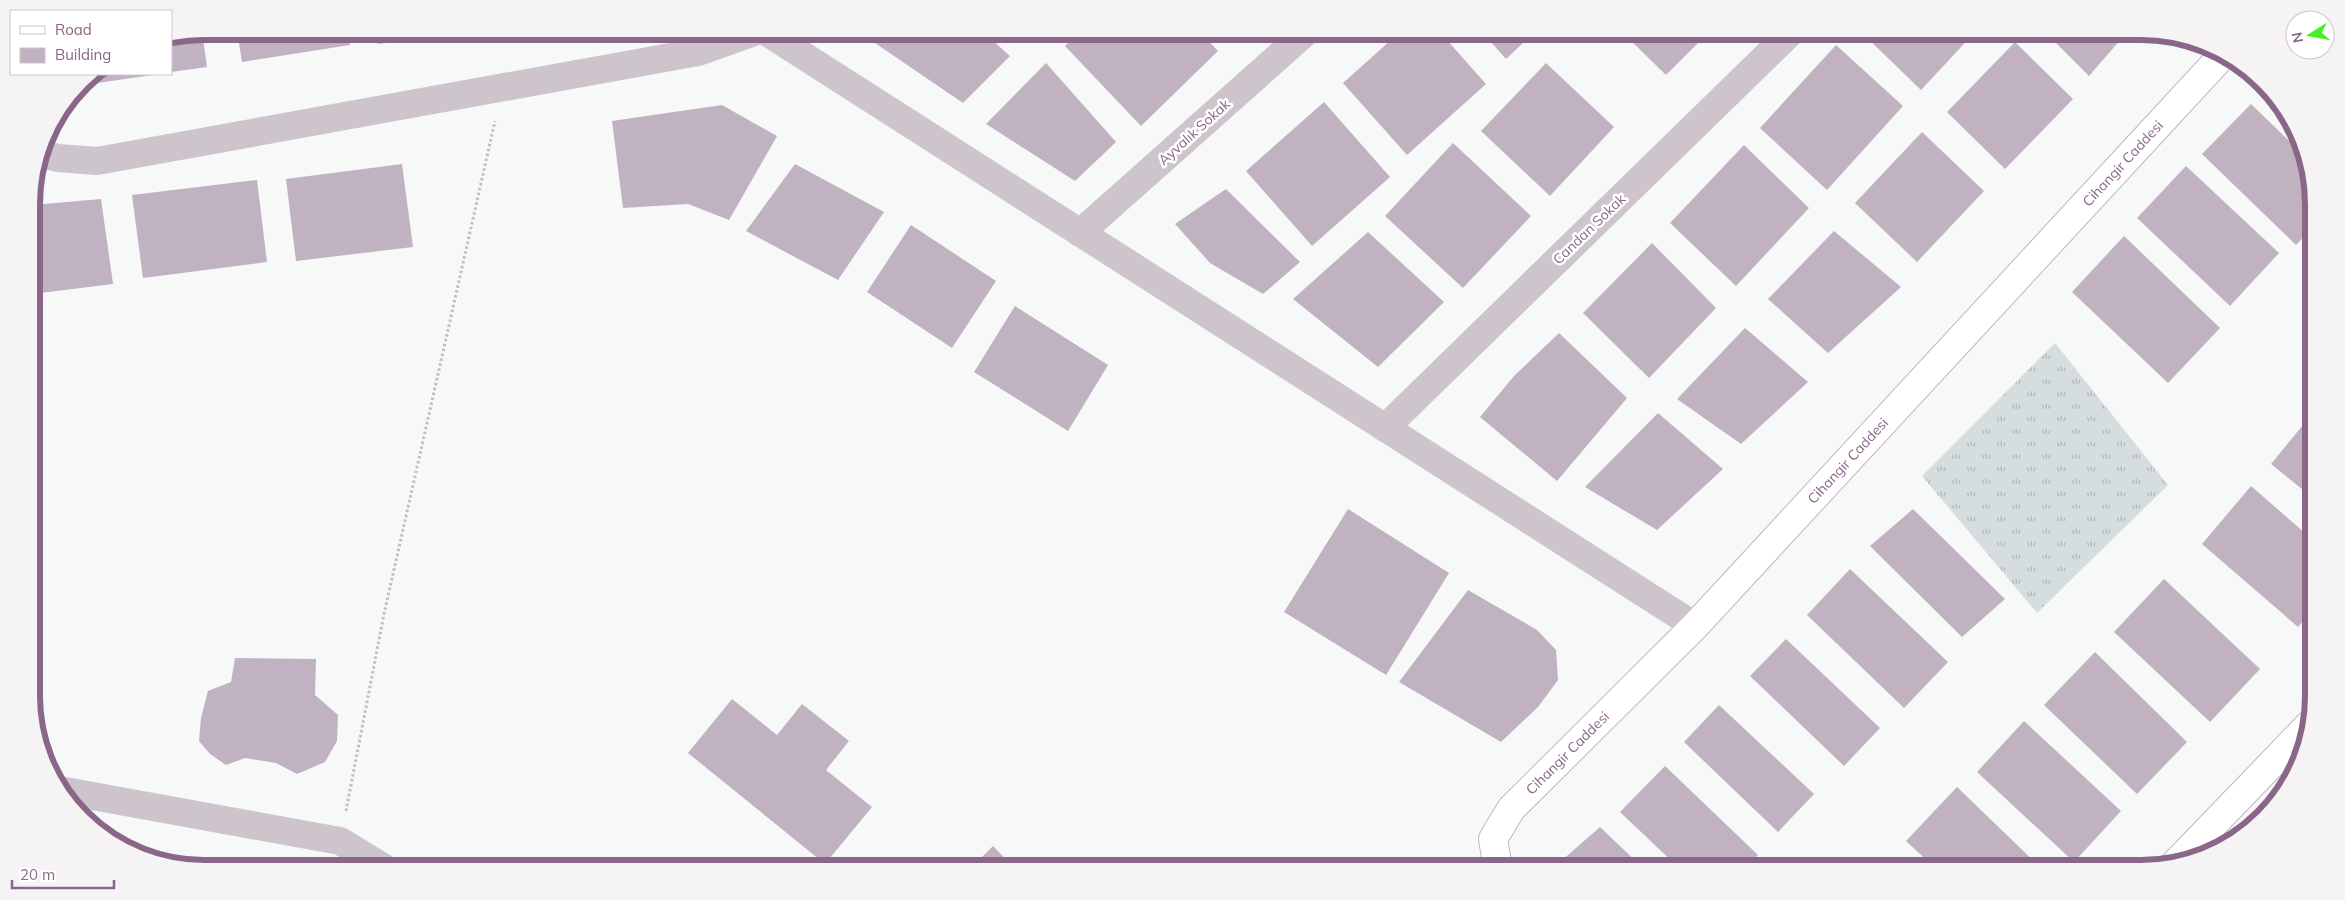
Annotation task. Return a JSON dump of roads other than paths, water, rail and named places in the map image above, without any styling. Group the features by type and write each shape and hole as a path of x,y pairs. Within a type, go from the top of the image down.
{"street":[{"path":"48,155 97,161 698,52 732,40"},
{"path":"779,40 1695,626"},
{"name":"Ayvalık Sokak","path":"1080,233 1297,40"},
{"name":"Candan Sokak","path":"1385,428 1783,40"},
{"name":"Cihangir Caddesi","path":"1497,860 1493,839 1511,809 1695,626 2218,60"},
{"path":"2185,854 2300,734"},
{"path":"72,792 340,841 371,860"}]}
